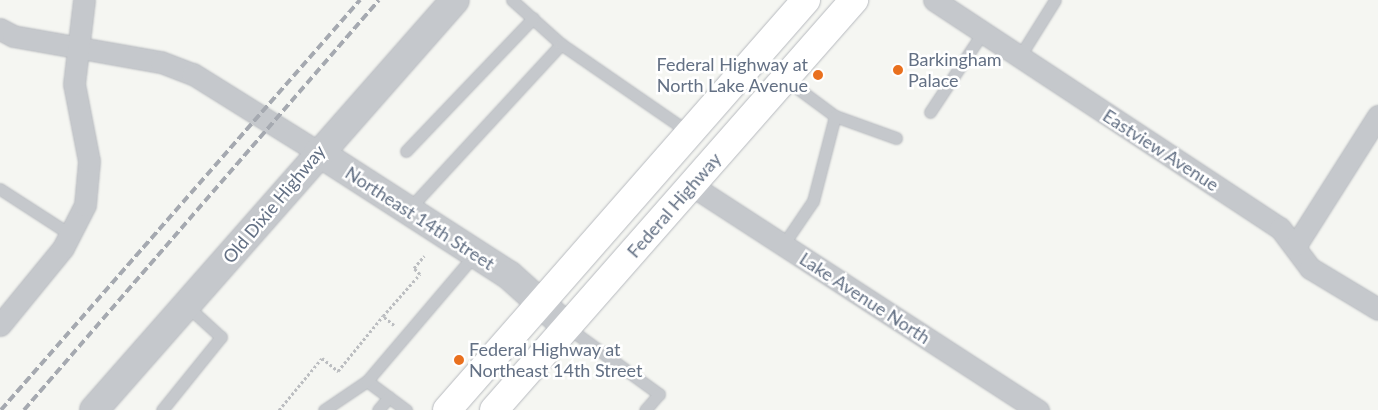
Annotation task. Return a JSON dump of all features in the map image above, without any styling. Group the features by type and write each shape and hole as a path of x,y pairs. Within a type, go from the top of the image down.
{"main road":[{"name":"Federal Highway","path":"447,410 806,0"},
{"name":"Federal Highway","path":"494,410 854,0"}],"street":[{"path":"0,325 71,235 88,189 85,134 74,84 76,39 84,0"},
{"name":"Old Dixie Highway","path":"98,409 318,152 455,0"},
{"name":"Eastview Avenue","path":"934,0 1280,228 1296,245 1310,268 1378,310"},
{"name":"Northeast 14th Street","path":"1,32 76,39 161,62 224,91 476,254 541,304 567,327"},
{"path":"1296,245 1378,116"},
{"name":"Lake Avenue North","path":"691,185 1038,410"}],"lane":[{"path":"512,0 562,44 690,133"},
{"path":"1020,56 1055,0"},
{"path":"406,151 533,18"},
{"path":"930,112 983,32"},
{"path":"408,210 562,44"},
{"path":"785,78 835,116 896,138"},
{"path":"783,245 813,201 835,116"},
{"path":"0,189 71,235"},
{"path":"324,410 367,381 476,254"},
{"path":"162,410 221,337 187,306"},
{"path":"567,327 659,394 645,410"},
{"path":"367,381 406,410"},
{"path":"378,410 389,397"}],"path":[{"path":"279,410 322,358 338,371 420,274 414,268 424,256"},
{"path":"383,316 406,335"}],"railway":[{"path":"1,410 360,0"},
{"path":"24,410 379,0"}],"place":[{"name":"Barkingham Palace","path":"898,70"},
{"name":"Federal Highway at North Lake Avenue","path":"818,75"},
{"name":"Federal Highway at Northeast 14th Street","path":"459,360"}]}
